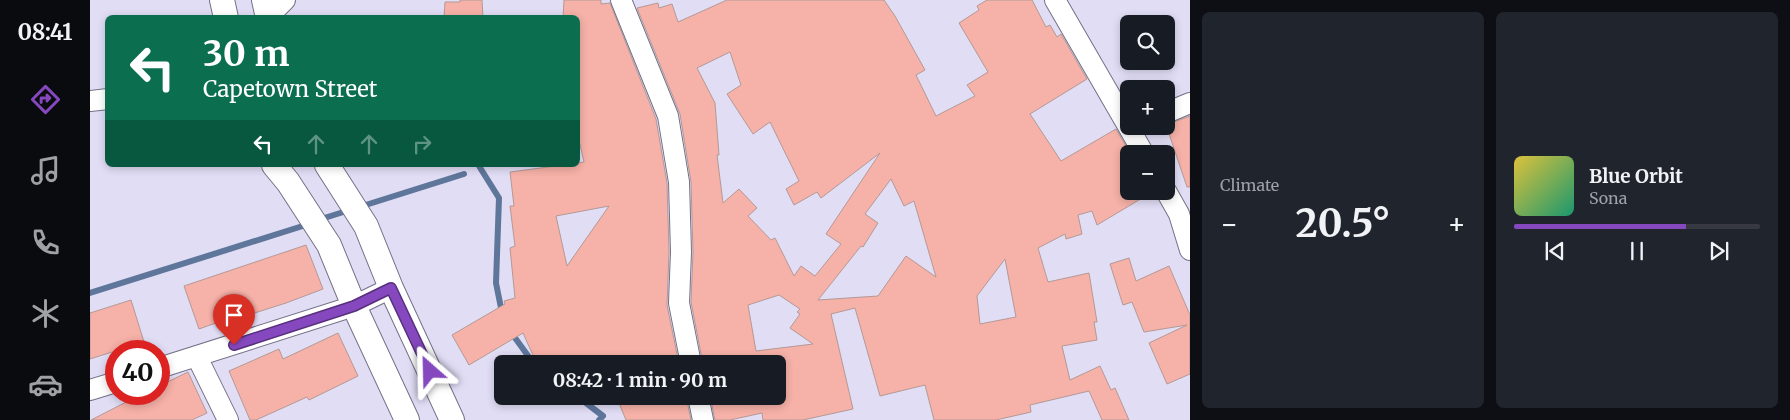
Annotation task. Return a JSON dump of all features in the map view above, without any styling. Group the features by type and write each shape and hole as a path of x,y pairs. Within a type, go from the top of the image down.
{"street":[{"path":"222,0 225,15"},
{"path":"264,0 268,15"},
{"path":"270,15 285,0"},
{"path":"621,0 668,116 679,182 681,252 678,303 689,355"},
{"path":"1055,0 1120,110"},
{"path":"90,101 105,99"},
{"path":"1175,109 1190,103"},
{"path":"328,167 366,226 391,288 452,420"},
{"path":"281,174 329,245 354,306 407,420"},
{"path":"1171,200 1179,214 1190,250"},
{"path":"170,365 354,306 391,288"},
{"path":"197,357 228,420"},
{"path":"90,390 105,385"},
{"path":"700,405 703,420"}],"building":[{"path":"460,0 482,0 483,15 444,15 445,2 460,2"},
{"path":"564,0 601,0 601,4 610,3 656,119 667,183 669,252 667,305 677,355 533,355 523,333 469,365 452,335 505,304 504,301 515,298 510,248 515,246 510,206 514,206 510,172 548,167 580,167 580,163 584,162 580,145 580,15 563,15","holes":["609,206 567,266 556,216"]},
{"path":"727,0 884,0 925,70 916,75 936,116 975,96 967,85 988,72 959,23 979,10 977,6 987,0 1032,0 1046,27 1050,25 1057,37 1061,34 1087,79 1030,114 1061,161 1116,129 1125,145 1120,145 1120,200 1139,200 1097,225 1092,211 1078,215 1082,234 1066,239 1065,234 1038,248 1048,282 1089,273 1097,322 1094,322 1097,340 1062,346 1070,380 1100,366 1111,390 1115,388 1129,420 1102,420 1089,391 1030,405 1031,412 996,420 934,420 925,385 880,396 855,308 831,314 853,409 803,420 763,420 762,413 730,420 715,420 712,405 786,405 786,355 701,355 691,302 693,252 691,182 680,114 637,8 658,3 659,8 672,4 678,22","holes":["730,52 741,85 727,94 753,134 770,122 799,181 786,189 794,205 817,192 821,198 880,153 826,234 841,244 815,276 801,266 794,276 775,238 771,240 748,216 757,208 739,189 723,203 717,155 719,155 715,103 697,68","891,179 904,206 914,201 936,277 906,256 878,296 818,300 861,246 863,247 878,223 865,214","1005,259 1016,317 980,324 977,296","779,295 800,309 797,312 800,314 790,328 813,344 756,351 748,305"]},
{"path":"1190,116 1190,187 1187,187 1175,152 1175,145 1173,145 1169,135 1175,135 1175,122"},
{"path":"306,245 323,289 286,303 242,317 241,314 199,329 184,286"},
{"path":"1129,258 1136,281 1169,266 1190,315 1190,374 1167,384 1149,343 1187,325 1144,332 1132,302 1123,305 1110,264"},
{"path":"131,300 143,340 105,340 105,354 90,359 90,313"},
{"path":"338,333 358,376 309,400 307,397 256,420 250,420 229,371 279,349 283,359"},
{"path":"188,372 207,413 192,420 91,420 120,405 170,405 170,381"},
{"path":"620,405 688,405 691,420 626,420"}],"waterway":[{"path":"480,167 499,198 496,283 502,313"},
{"path":"318,220 464,174"},
{"path":"90,293 309,224"},
{"path":"510,331 527,355"},
{"path":"589,405 603,416 599,420"}],"route":[{"path":"234,345 354,306 391,288 430,371"}]}
